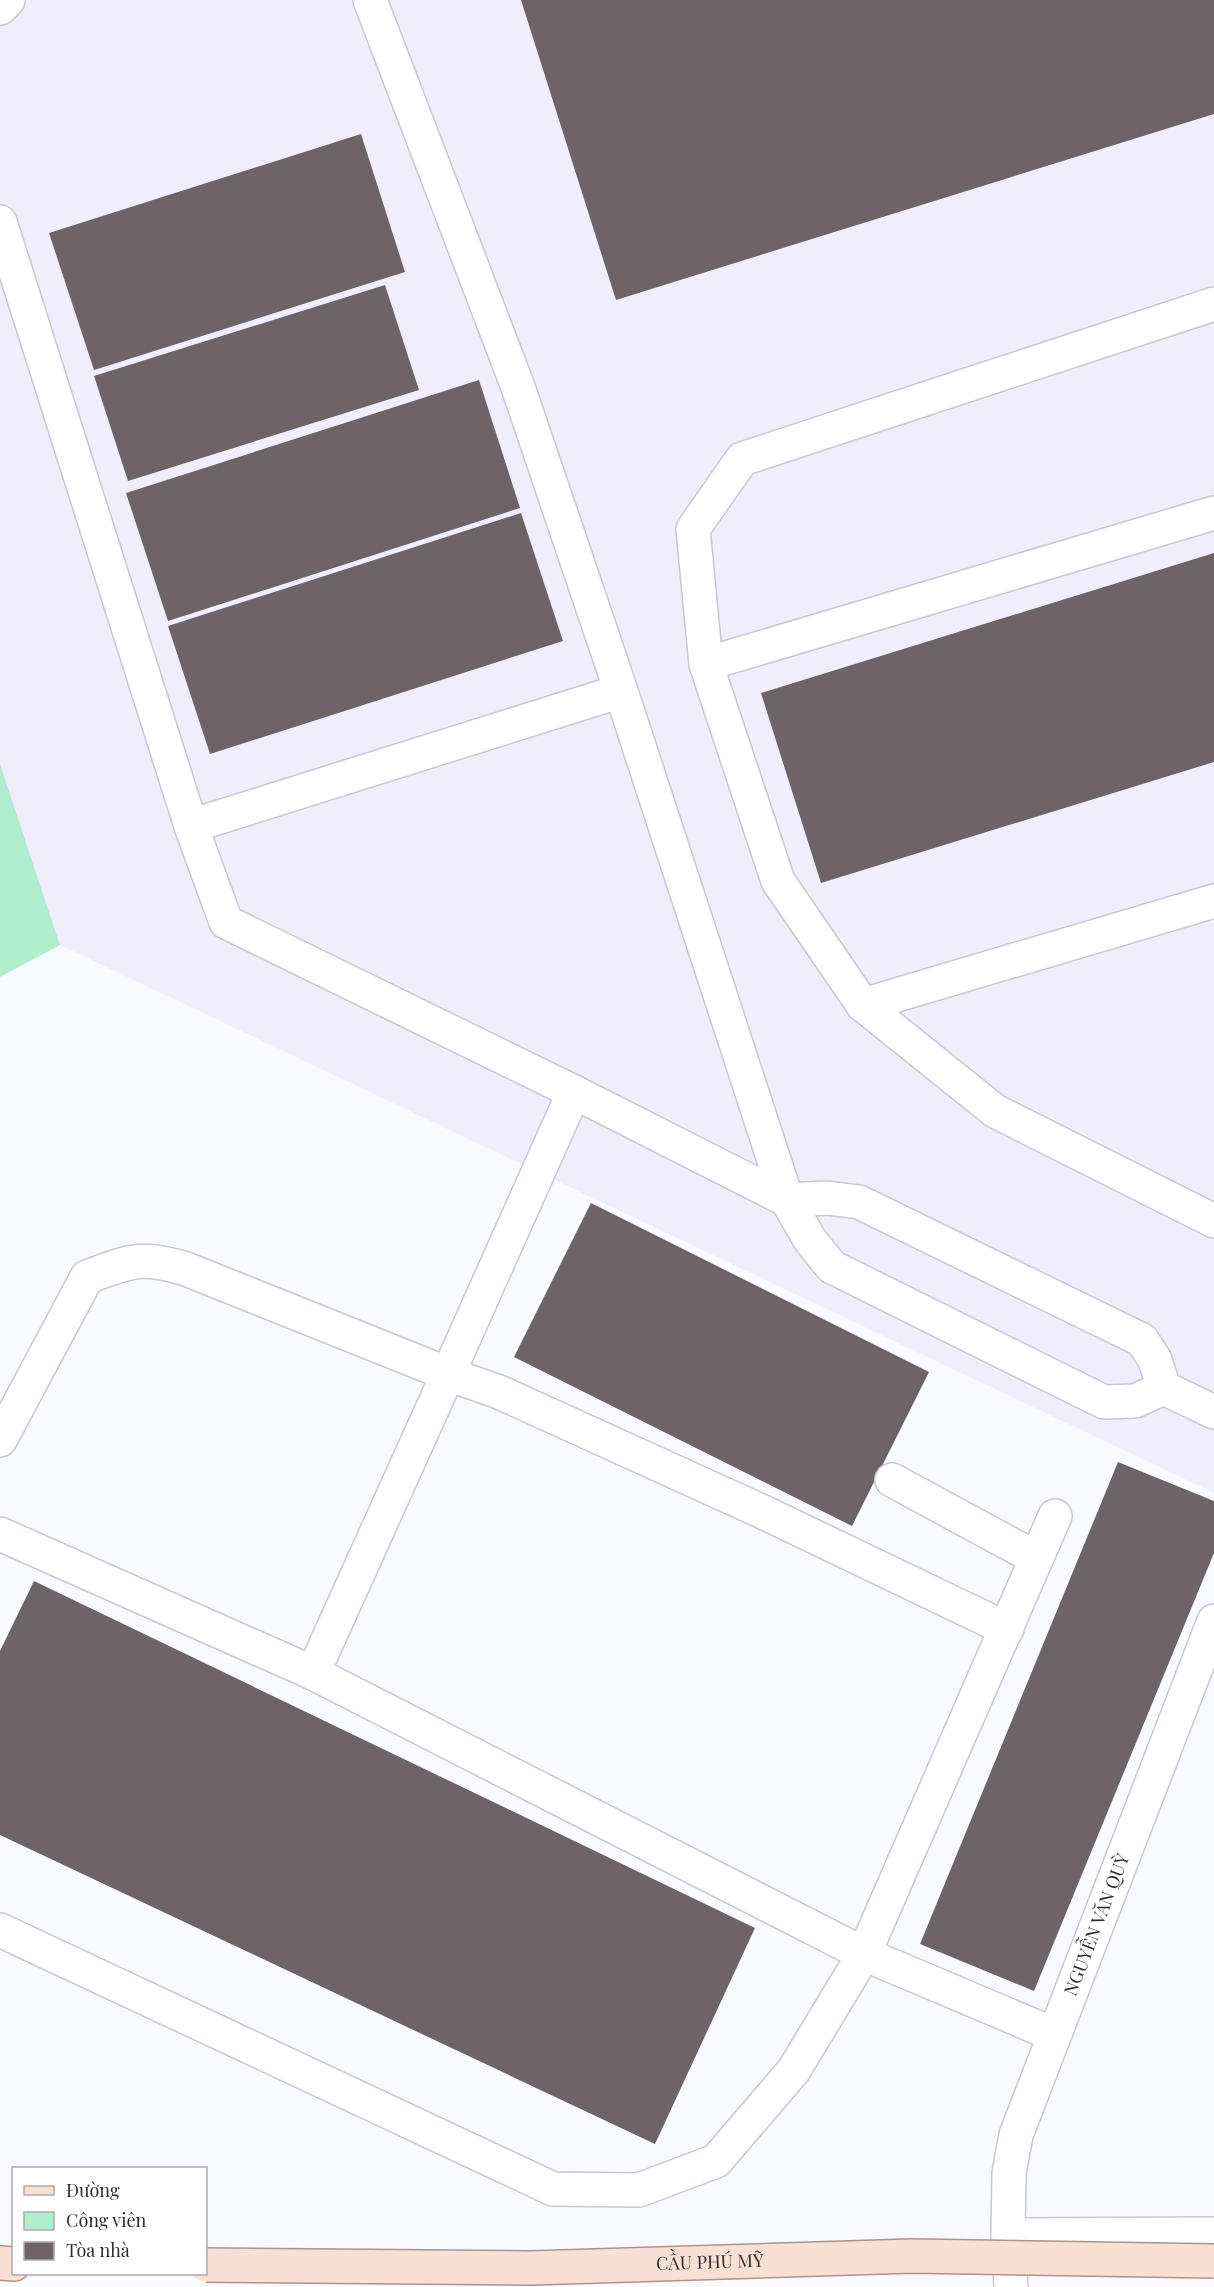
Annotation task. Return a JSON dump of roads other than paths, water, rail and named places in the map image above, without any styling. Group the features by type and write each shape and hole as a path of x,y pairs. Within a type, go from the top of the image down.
{"main road":[{"name":"CẦU PHÚ MỸ","path":"207,2265 531,2268 912,2256 1214,2261"}],"street":[{"path":"0,8 8,0"},
{"path":"370,0 518,387 621,691 787,1200 810,1240 832,1267 1104,1402 1135,1401 1164,1388"},
{"path":"0,222 191,826 226,922 574,1092 787,1200 827,1198 859,1202 1132,1335 1142,1340 1155,1360 1164,1388 1214,1412"},
{"path":"1214,304 742,459 693,529 706,664 778,881 863,1005 995,1111 1214,1221"},
{"path":"706,664 1214,513"},
{"path":"191,826 621,691"},
{"path":"863,1005 1214,901"},
{"path":"313,1673 574,1092"},
{"path":"0,1440 87,1277 132,1260 159,1261 186,1269 448,1374 499,1392 752,1507 1007,1629"},
{"path":"891,1480 1036,1558"},
{"path":"0,1930 553,2189 639,2190 716,2161 794,2070 864,1954 1055,1516"},
{"path":"0,1534 313,1673 864,1954 1053,2034"},
{"name":"NGUYỄN VĂN QUỲ","path":"1011,2287 1008,2235 1009,2173 1016,2135 1214,1621"},
{"path":"1008,2235 1214,2234"}]}
